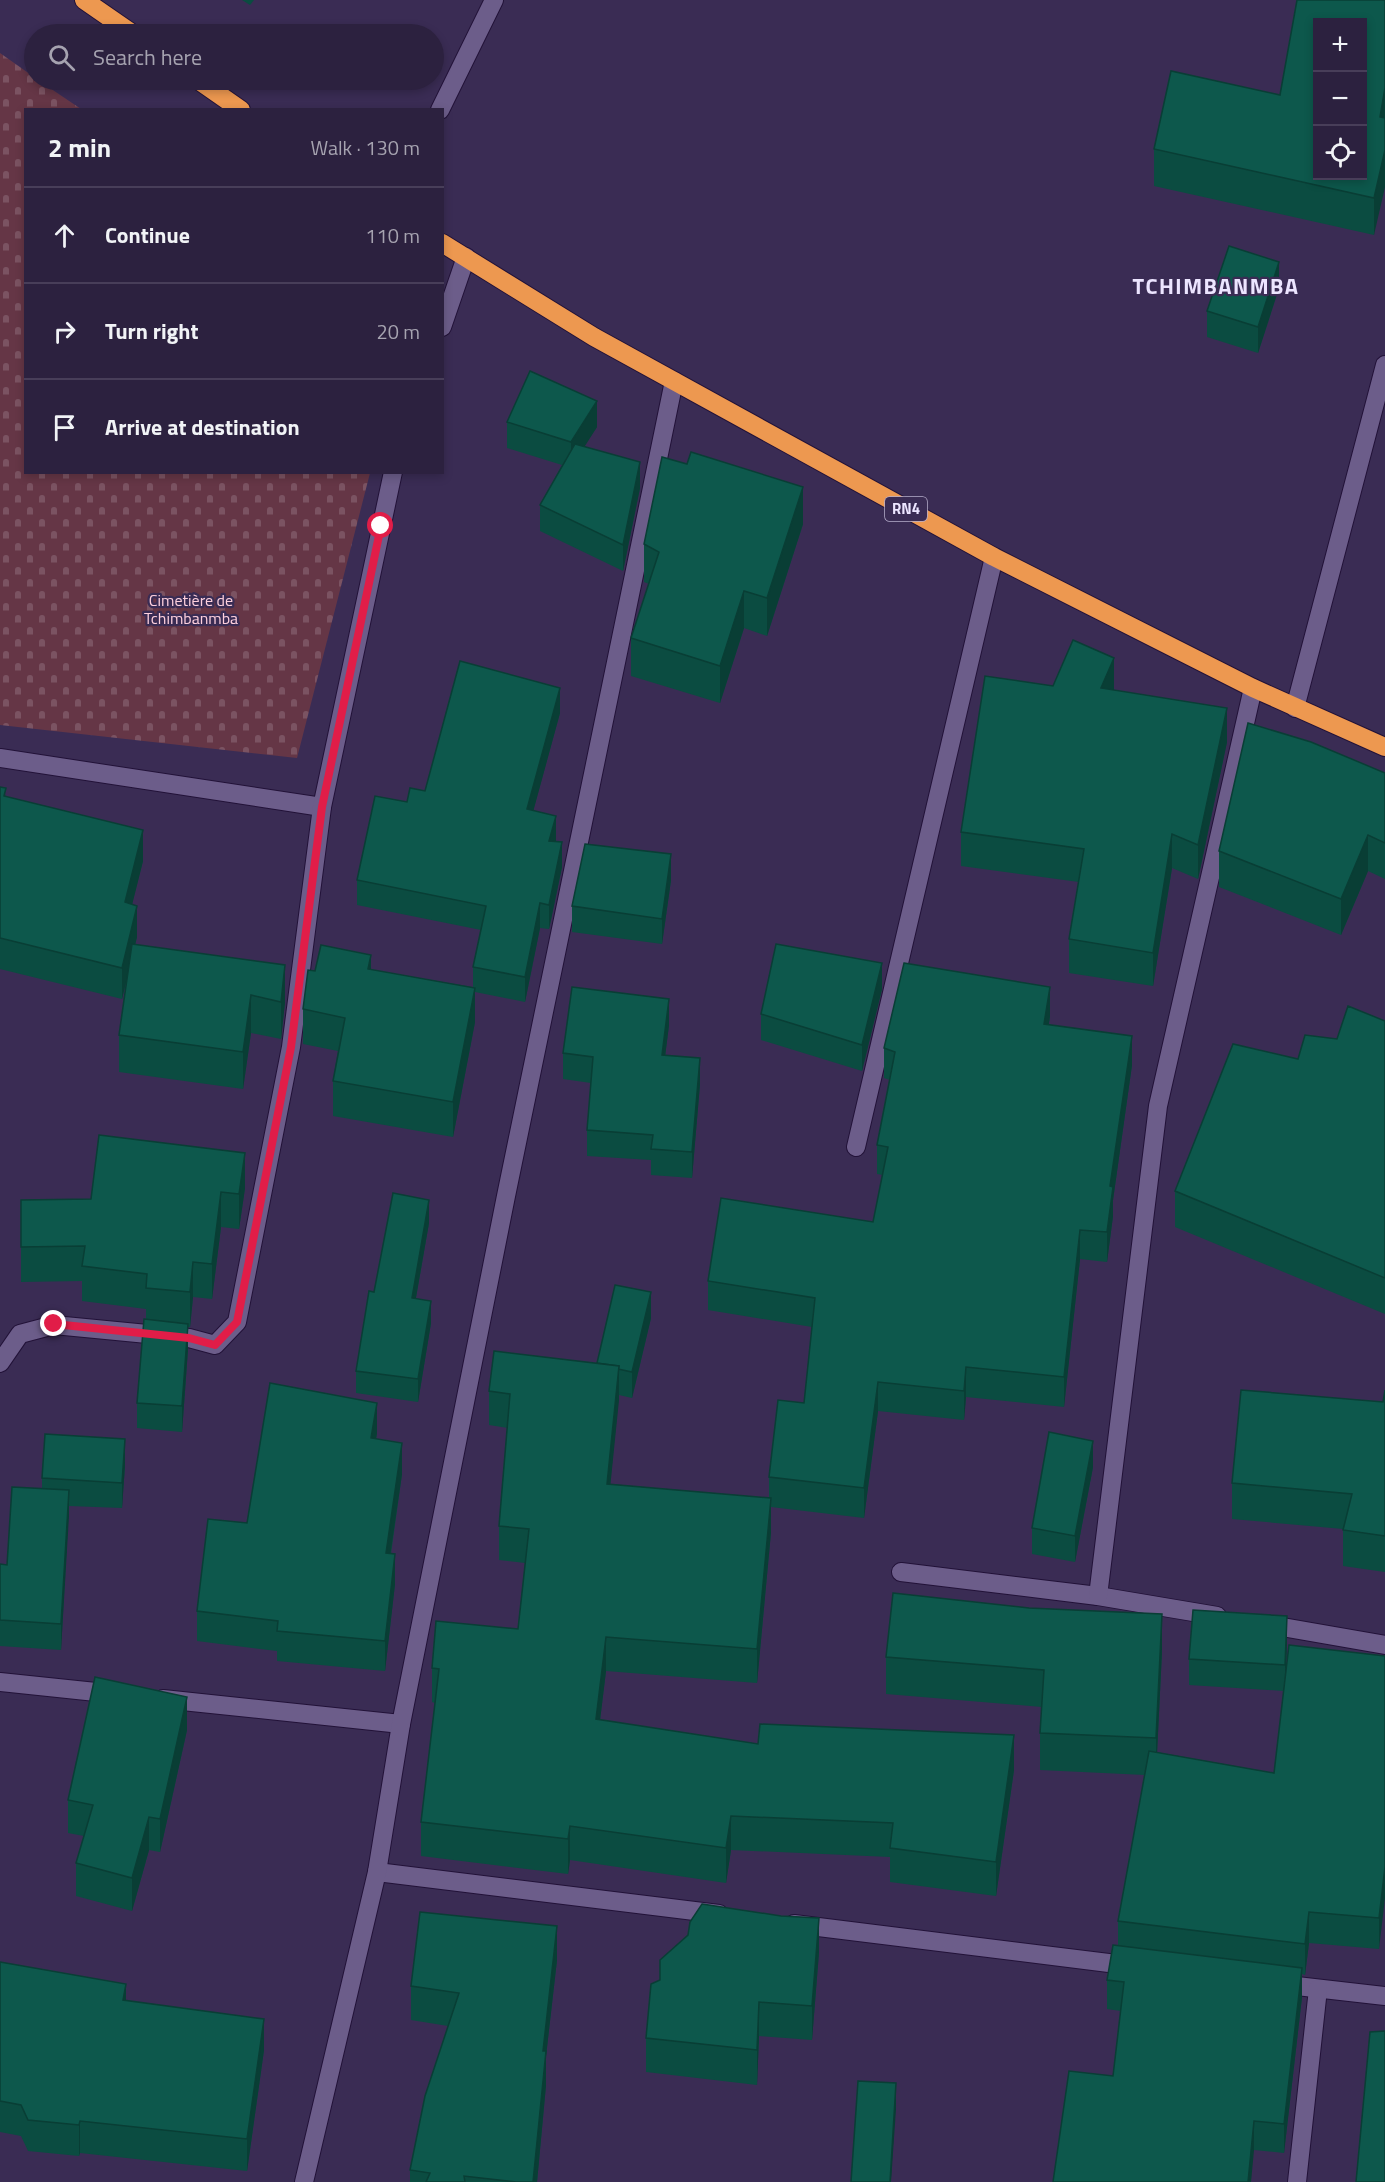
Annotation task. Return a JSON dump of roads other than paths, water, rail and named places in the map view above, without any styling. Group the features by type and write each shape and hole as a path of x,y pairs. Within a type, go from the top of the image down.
{"highway":[{"path":"84,0 119,24"},
{"path":"212,90 238,108"},
{"name":"RN4","path":"444,244 594,337 994,557 1253,688 1385,747"}],"street":[{"path":"441,108 494,0"},
{"path":"444,321 466,257"},
{"path":"1295,708 1385,365"},
{"path":"304,2182 377,1872 401,1724 506,1196 674,381"},
{"path":"0,1363 20,1334 54,1324 189,1338 215,1345 237,1322 291,1047 322,807 393,474"},
{"path":"856,1147 994,557"},
{"path":"1098,1596 1158,1106 1253,688"},
{"path":"0,758 322,807"},
{"path":"901,1572 1098,1596 1385,1645"},
{"path":"0,1682 401,1724"},
{"path":"377,1872 734,1916"},
{"path":"782,1922 1151,1968"},
{"path":"1258,1982 1385,1996"},
{"path":"1297,2182 1318,1989"}],"district":[{"name":"TCHIMBANMBA","path":"1216,286"}],"park label":[{"name":"Cimetière de Tchimbanmba","path":"191,609"}]}
